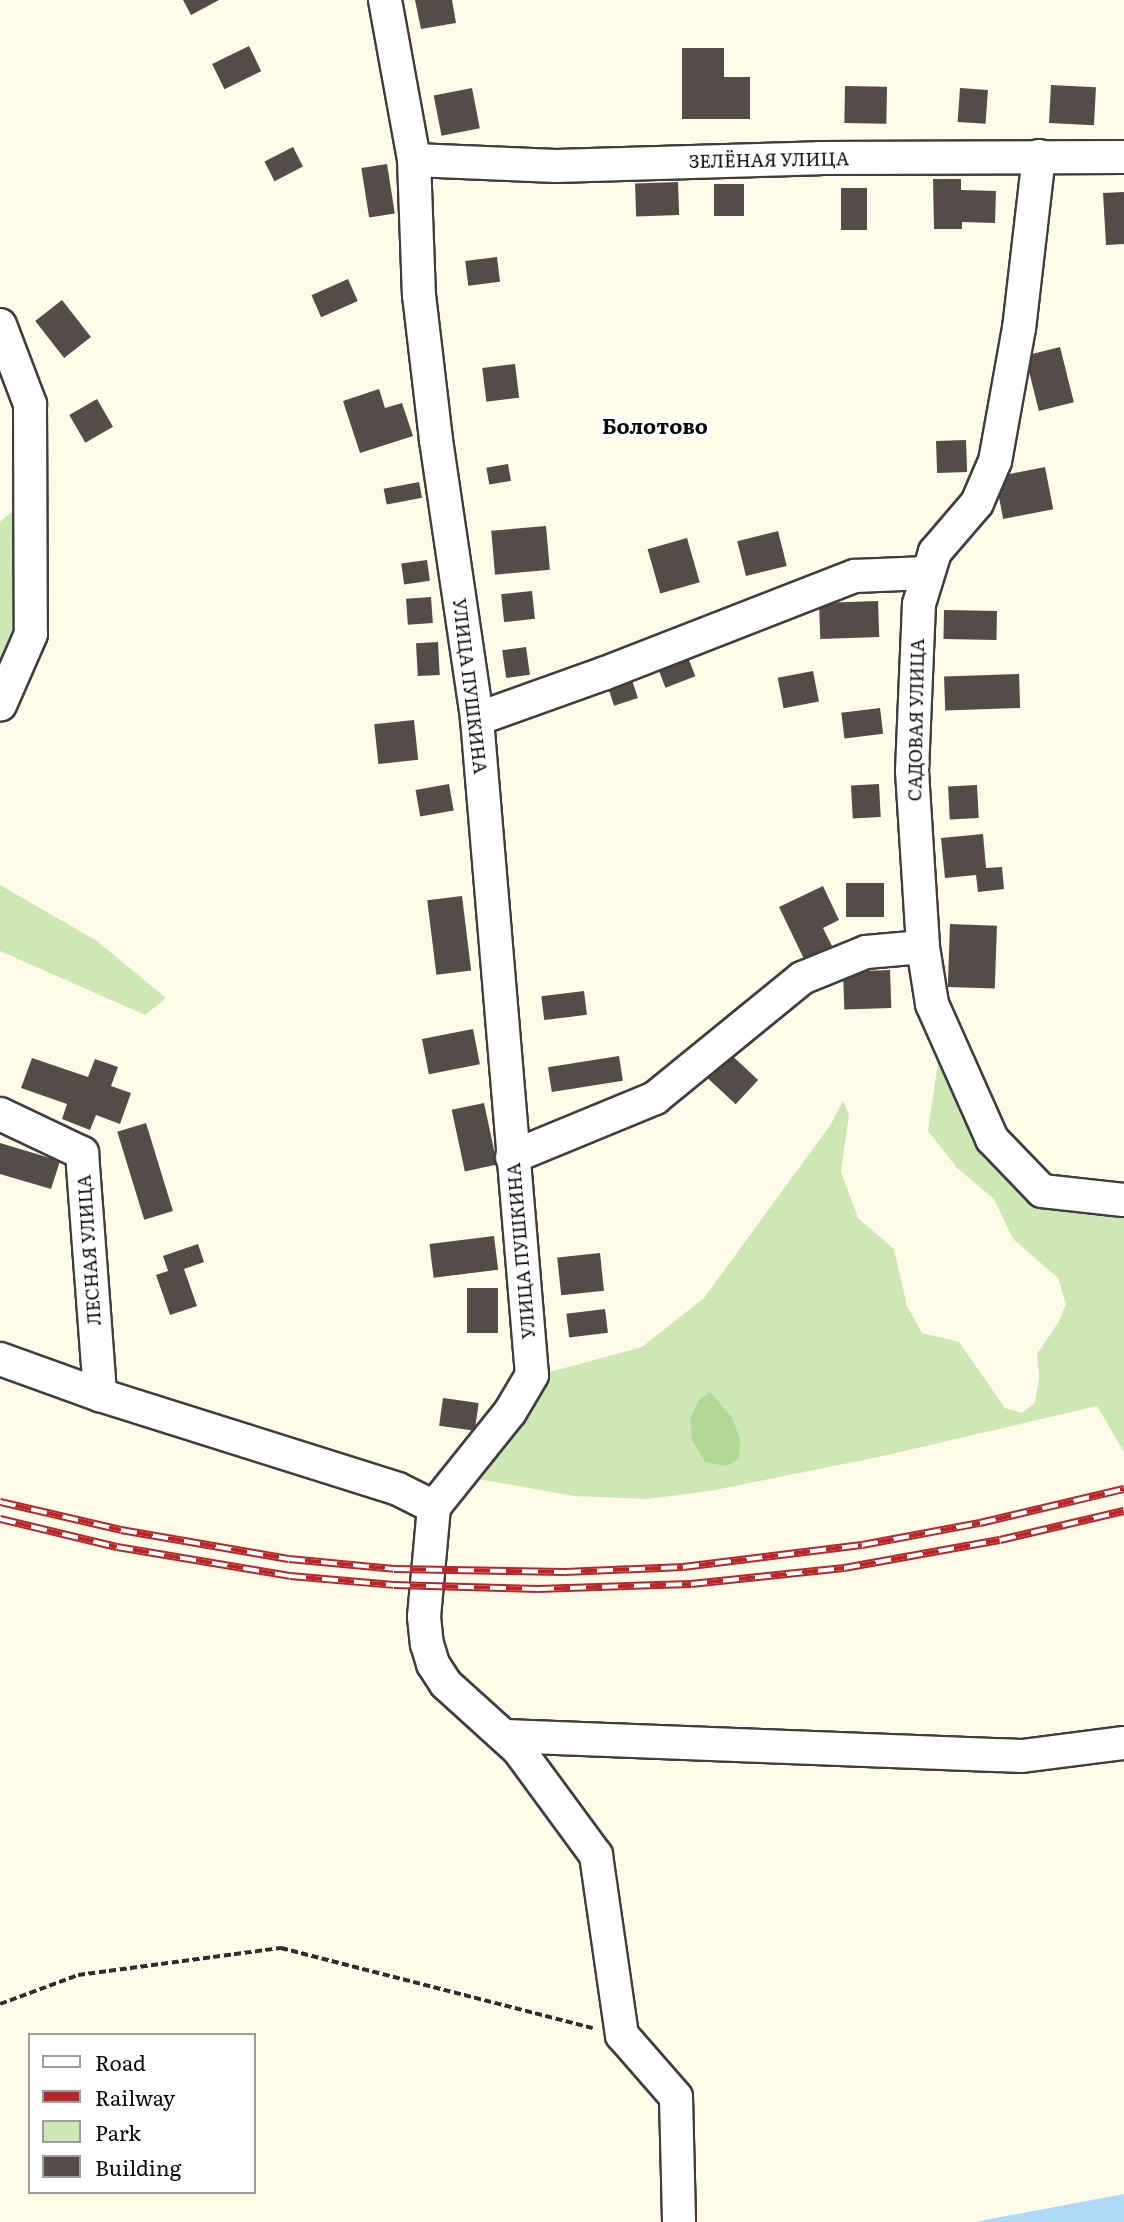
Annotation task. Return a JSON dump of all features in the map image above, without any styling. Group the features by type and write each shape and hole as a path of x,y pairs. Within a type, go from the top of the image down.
{"street":[{"name":"УЛИЦА ПУШКИНА","path":"385,0 414,160 419,295 436,440 477,719 532,1376 510,1412 434,1507"},
{"name":"САДОВАЯ УЛИЦА","path":"1039,156 1019,328 995,461 976,503 935,552 919,604 912,771 923,947 932,1004 992,1139 1042,1191 1124,1200"},
{"name":"ЗЕЛЁНАЯ УЛИЦА","path":"414,160 556,166 819,158 1124,157"},
{"path":"0,325 30,404 31,634 0,705"},
{"path":"477,719 603,674 855,576 927,573"},
{"path":"512,1157 655,1098 802,978 866,953 923,947"},
{"name":"ЛЕСНАЯ УЛИЦА","path":"0,1114 82,1153 100,1395"},
{"path":"0,1359 100,1395 398,1489 434,1507 424,1617 430,1654 446,1684 518,1749 596,1855 622,2035 676,2097 679,2222"},
{"path":"505,1737 1022,1756 1124,1744"}],"path":[{"path":"0,2004 78,1975 281,1948 622,2035"}],"green space":[{"path":"23,502 18,626 0,673 0,522"},
{"path":"0,885 97,941 166,998 145,1015 0,951"},
{"path":"940,1048 988,1149 1124,1211 1124,1452 1097,1406 883,1456 710,1491 647,1499 574,1496 478,1479 524,1415 539,1375 642,1347 704,1298 831,1124 843,1101 849,1114 841,1172 858,1218 894,1249 907,1306 922,1333 959,1342 1005,1408 1022,1413 1035,1403 1039,1377 1037,1354 1058,1323 1066,1304 1058,1278 1013,1239 994,1199 957,1168 928,1131"},
{"path":"710,1392 732,1418 740,1439 739,1459 726,1466 705,1462 692,1440 690,1419 699,1400"}],"water":[{"path":"1124,2194 1124,2222 974,2222"}],"building":[{"path":"183,0 219,0 191,15"},
{"path":"415,0 452,0 456,23 421,29"},
{"path":"249,46 261,71 224,89 212,64"},
{"path":"682,48 724,48 724,77 750,77 750,119 682,119"},
{"path":"1051,85 1096,87 1094,125 1049,123"},
{"path":"845,86 887,87 886,124 844,123"},
{"path":"472,88 480,128 442,136 434,95"},
{"path":"960,88 988,90 986,124 958,122"},
{"path":"293,147 303,167 274,181 264,162"},
{"path":"387,164 395,213 369,217 361,168"},
{"path":"933,179 961,179 961,190 996,191 995,223 962,222 962,229 934,229"},
{"path":"678,182 679,215 636,216 635,184"},
{"path":"714,184 744,184 744,216 714,216"},
{"path":"841,188 867,188 867,230 841,230"},
{"path":"1124,192 1124,244 1106,245 1103,193"},
{"path":"497,257 500,282 468,286 465,261"},
{"path":"348,279 358,301 321,317 311,295"},
{"path":"62,300 91,337 64,358 35,321"},
{"path":"1060,347 1074,402 1039,411 1025,356"},
{"path":"515,364 519,398 486,402 482,368"},
{"path":"379,389 385,408 402,403 413,436 360,453 343,401"},
{"path":"97,399 113,427 85,443 69,415"},
{"path":"966,440 967,472 937,473 936,441"},
{"path":"508,464 511,481 489,485 486,468"},
{"path":"1045,467 1053,509 1003,519 995,477"},
{"path":"419,482 422,498 387,505 384,489"},
{"path":"546,526 550,570 495,575 491,531"},
{"path":"778,531 787,566 746,576 737,541"},
{"path":"687,538 700,582 660,594 648,549"},
{"path":"427,560 430,581 404,584 401,564"},
{"path":"532,591 535,619 504,622 501,594"},
{"path":"431,597 433,623 408,625 406,599"},
{"path":"878,601 879,637 820,639 819,603"},
{"path":"944,610 997,611 996,640 943,639"},
{"path":"438,642 440,675 418,676 416,643"},
{"path":"526,647 530,675 506,678 502,650"},
{"path":"686,652 695,676 665,688 656,663"},
{"path":"813,671 819,701 784,708 778,678"},
{"path":"1019,674 1020,708 945,711 944,677"},
{"path":"632,680 638,698 614,706 608,688"},
{"path":"880,708 883,734 844,739 841,713"},
{"path":"414,720 418,760 378,764 374,724"},
{"path":"449,784 454,811 420,816 416,790"},
{"path":"879,784 881,817 853,818 851,785"},
{"path":"977,785 979,818 950,819 948,787"},
{"path":"983,834 986,868 1002,867 1004,889 978,892 976,875 945,878 941,838"},
{"path":"846,883 884,883 884,917 846,917"},
{"path":"823,886 839,920 823,928 833,948 805,961 779,907"},
{"path":"462,896 471,970 436,975 427,900"},
{"path":"950,924 997,926 995,989 948,987"},
{"path":"890,970 891,1008 844,1010 843,972"},
{"path":"584,991 587,1015 544,1020 541,996"},
{"path":"473,1029 480,1064 429,1074 422,1039"},
{"path":"726,1050 758,1080 736,1104 703,1074"},
{"path":"619,1056 623,1081 552,1092 548,1067"},
{"path":"32,1058 88,1077 95,1059 118,1067 111,1086 131,1093 120,1124 96,1115 90,1130 62,1119 67,1104 21,1088"},
{"path":"484,1103 497,1165 465,1171 452,1110"},
{"path":"146,1123 173,1211 144,1220 117,1132"},
{"path":"0,1143 60,1161 51,1189 0,1174"},
{"path":"494,1236 498,1270 434,1278 429,1244"},
{"path":"198,1244 204,1262 184,1269 197,1306 170,1315 156,1275 168,1271 163,1256"},
{"path":"600,1253 604,1291 561,1295 557,1257"},
{"path":"467,1288 498,1288 498,1333 467,1333"},
{"path":"605,1309 608,1333 569,1338 566,1314"},
{"path":"443,1398 479,1403 475,1431 439,1426"}],"railway":[{"path":"0,1502 121,1530 289,1559 394,1569 565,1572 683,1567 862,1545 980,1523 1124,1489"},
{"path":"0,1519 117,1547 290,1576 394,1585 538,1589 691,1584 844,1568 1000,1540 1124,1511"}],"district":[{"name":"Болотово","path":"655,425"}]}
